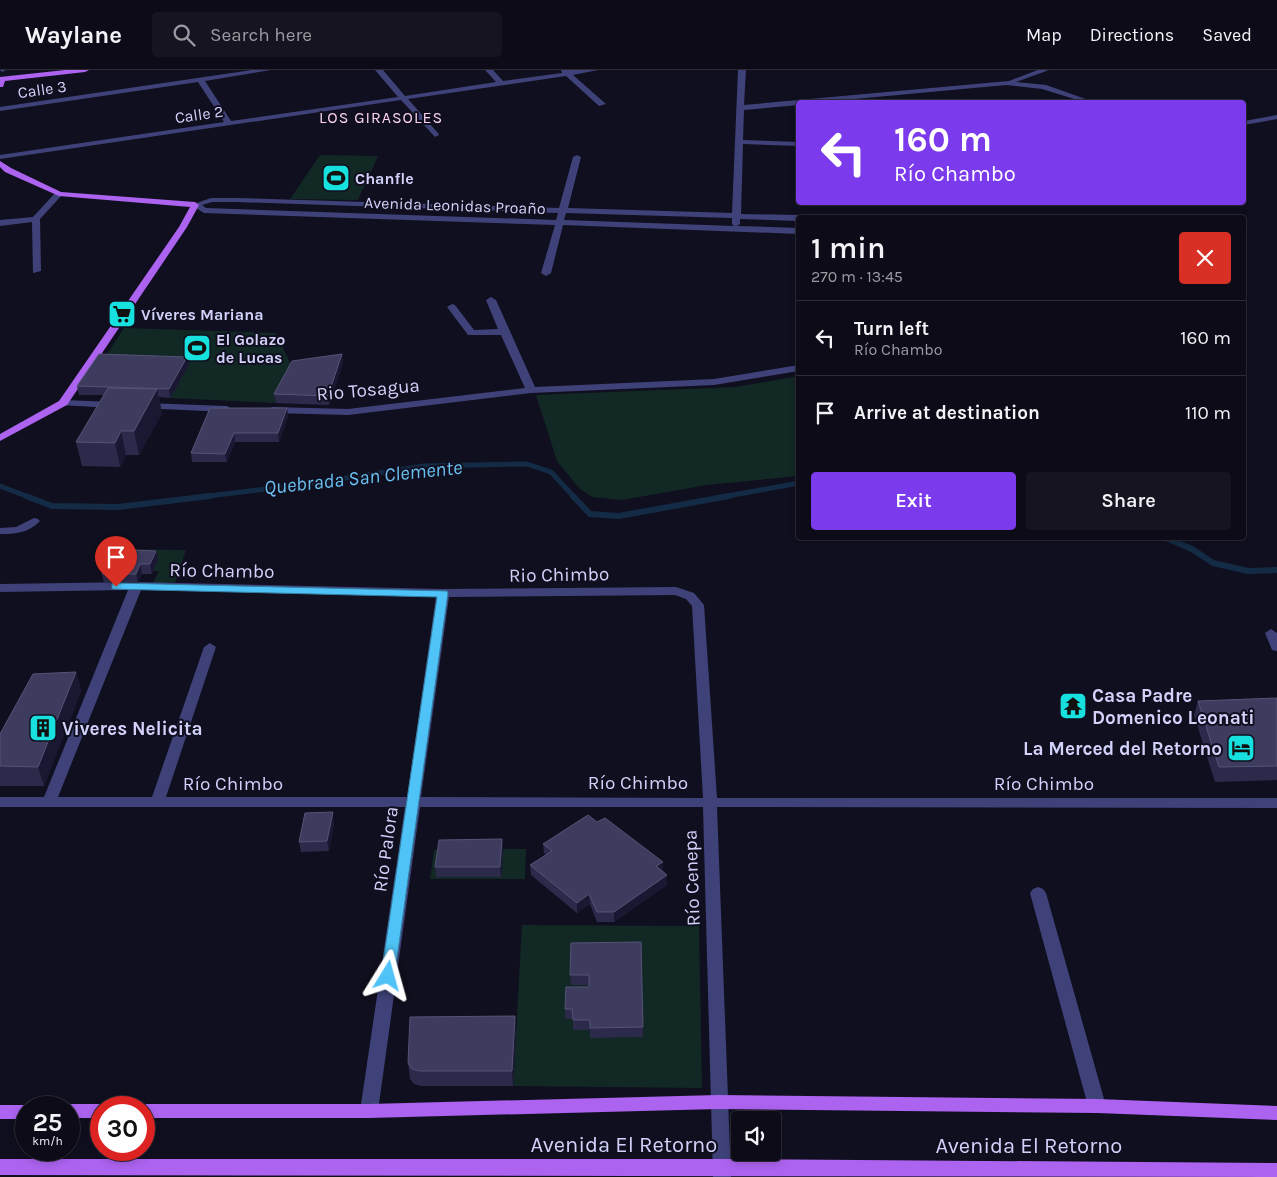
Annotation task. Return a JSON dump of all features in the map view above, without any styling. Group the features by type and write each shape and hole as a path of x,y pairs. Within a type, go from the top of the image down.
{"main road":[{"path":"1,81 85,70"},
{"path":"0,164 8,170 59,194 195,205 183,227 63,404 0,438"},
{"name":"Avenida El Retorno","path":"155,1111 369,1111 718,1102 1097,1106 1277,1113"},
{"path":"0,1112 15,1112"},
{"name":"Avenida El Retorno","path":"0,1168 360,1172 1277,1171"}],"street":[{"name":"Calle 3","path":"0,109 267,70"},
{"path":"379,70 435,135"},
{"path":"489,70 500,83"},
{"name":"Calle 2","path":"0,157 565,72 594,70"},
{"path":"735,229 742,70"},
{"path":"1006,83 1045,70"},
{"path":"565,72 602,104"},
{"path":"202,81 229,124"},
{"path":"825,100 1006,83 1043,87 1084,100"},
{"path":"740,108 796,103"},
{"path":"1246,123 1277,117"},
{"path":"740,142 796,144"},
{"path":"546,273 577,157"},
{"path":"0,223 36,219 59,194"},
{"name":"Avenida Leonidas Proaño","path":"195,205 211,200 796,218"},
{"name":"Avenida Leonidas Proaño","path":"195,205 204,210 796,231"},
{"path":"36,219 36,271"},
{"path":"491,300 531,390"},
{"path":"452,307 472,333 504,332"},
{"name":"Rio Tosagua","path":"257,410 348,412 531,390 714,382 796,368"},
{"path":"63,404 237,409"},
{"path":"0,531 19,530 34,521"},
{"path":"49,802 136,586"},
{"name":"Río Chambo","path":"0,588 136,586 443,593"},
{"name":"Rio Chimbo","path":"443,593 676,591"},
{"name":"Río Cenepa","path":"676,591 690,596 698,605 710,802 721,1172"},
{"name":"Río Palora","path":"369,1111 443,593"},
{"path":"1271,633 1277,647"},
{"path":"157,803 210,647"},
{"name":"Río Chimbo","path":"0,802 1277,803"},
{"path":"1038,893 1097,1106"}],"green space":[{"name":"Chanfle","path":"320,155 378,156 358,200 290,199"},
{"name":"El Golazo de Lucas","path":"124,328 276,333 293,369 276,403 170,398 188,366 101,363"},
{"path":"796,377 796,476 707,485 622,500 592,497 579,488 557,461 536,395 736,387"},
{"path":"120,549 186,550 175,583 153,583 159,571 153,571 158,560 113,566"},
{"path":"503,849 526,849 525,879 430,879 434,850 440,850 437,877 501,877"},
{"path":"522,925 699,926 702,1088 513,1086"}],"building":[{"path":"99,354 187,357 169,389 77,386"},
{"path":"342,354 328,396 274,394 292,361"},
{"path":"108,388 157,389 134,431 121,431 115,443 76,442"},
{"path":"210,408 287,408 278,433 234,433 225,454 191,453"},
{"path":"134,550 156,551 150,564 140,564 136,574 102,574 111,556 131,557"},
{"path":"76,672 38,767 0,766 0,734 33,674"},
{"name":"La Merced del Retorno","path":"1277,698 1277,766 1219,767 1198,701"},
{"path":"333,812 327,841 299,842 305,813"},
{"path":"588,815 597,822 605,818 663,862 656,866 667,875 614,912 597,912 589,894 577,903 530,865 552,851 543,844"},
{"path":"502,839 500,867 435,867 439,840"},
{"path":"641,942 643,1027 590,1028 590,1020 573,1020 572,1009 565,1009 566,987 589,987 589,975 570,975 571,943"},
{"path":"515,1016 512,1071 419,1071 412,1069 408,1063 410,1017"}],"waterway":[{"name":"Quebrada San Clemente","path":"200,497 301,485 424,466 527,464 551,472 574,497"},
{"name":"Quebrada San Clemente","path":"722,497 796,484"},
{"name":"Quebrada San Clemente","path":"0,486 29,497"},
{"name":"Quebrada San Clemente","path":"26,496 52,506 118,507 210,496"},
{"name":"Quebrada San Clemente","path":"573,496 590,514 619,516 729,496"},
{"name":"Quebrada San Clemente","path":"1171,540 1192,549 1213,563 1248,571 1277,570"}],"place":[{"name":"Chanfle","path":"336,178"},
{"name":"Víveres Mariana","path":"122,314"},
{"name":"El Golazo de Lucas","path":"197,348"},
{"name":"Casa Padre Domenico Leonati","path":"1073,706"},
{"name":"Viveres Nelicita","path":"43,728"},
{"name":"La Merced del Retorno","path":"1241,748"}],"district":[{"name":"LOS GIRASOLES","path":"381,117"}],"route":[{"path":"116,587 443,593 388,976"}]}
